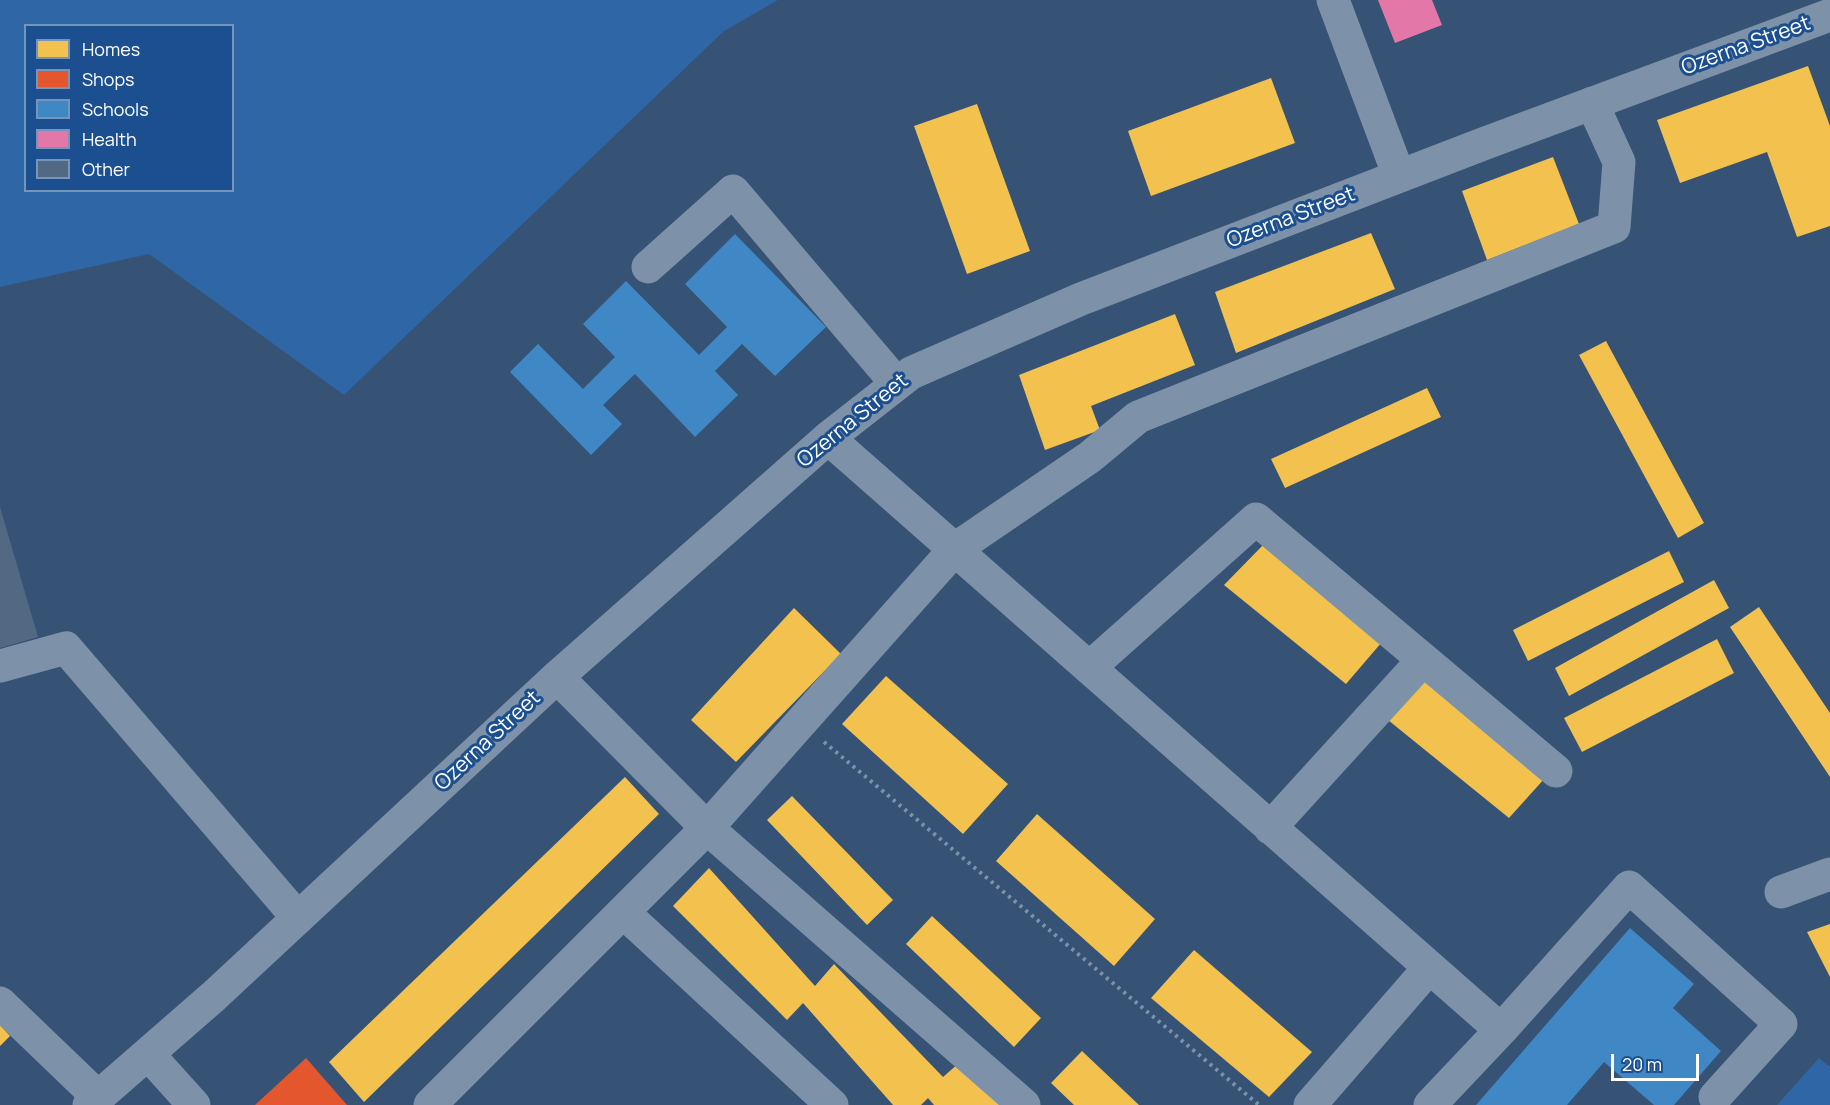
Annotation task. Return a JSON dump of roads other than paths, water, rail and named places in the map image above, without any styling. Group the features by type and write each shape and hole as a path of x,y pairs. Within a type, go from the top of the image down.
{"street":[{"path":"1333,0 1399,176"},
{"name":"Ozerna Street","path":"94,1101 298,918 557,677 828,438 911,373 1081,299 1399,176 1830,15"},
{"path":"430,1105 707,828 955,549 1090,457 1138,417 1614,227 1619,162 1592,103"},
{"path":"648,267 733,191 897,384"},
{"path":"828,438 1502,1030"},
{"path":"1089,668 1256,519 1556,771"},
{"path":"0,666 66,648 298,918"},
{"path":"1270,828 1423,660"},
{"path":"557,677 707,828 1024,1105"},
{"path":"1781,892 1830,874"},
{"path":"1430,1105 1502,1030 1629,887 1781,1024 1715,1097"},
{"path":"622,912 832,1105"},
{"path":"1310,1105 1429,968"},
{"path":"0,1003 94,1101"},
{"path":"148,1054 194,1105"}]}
